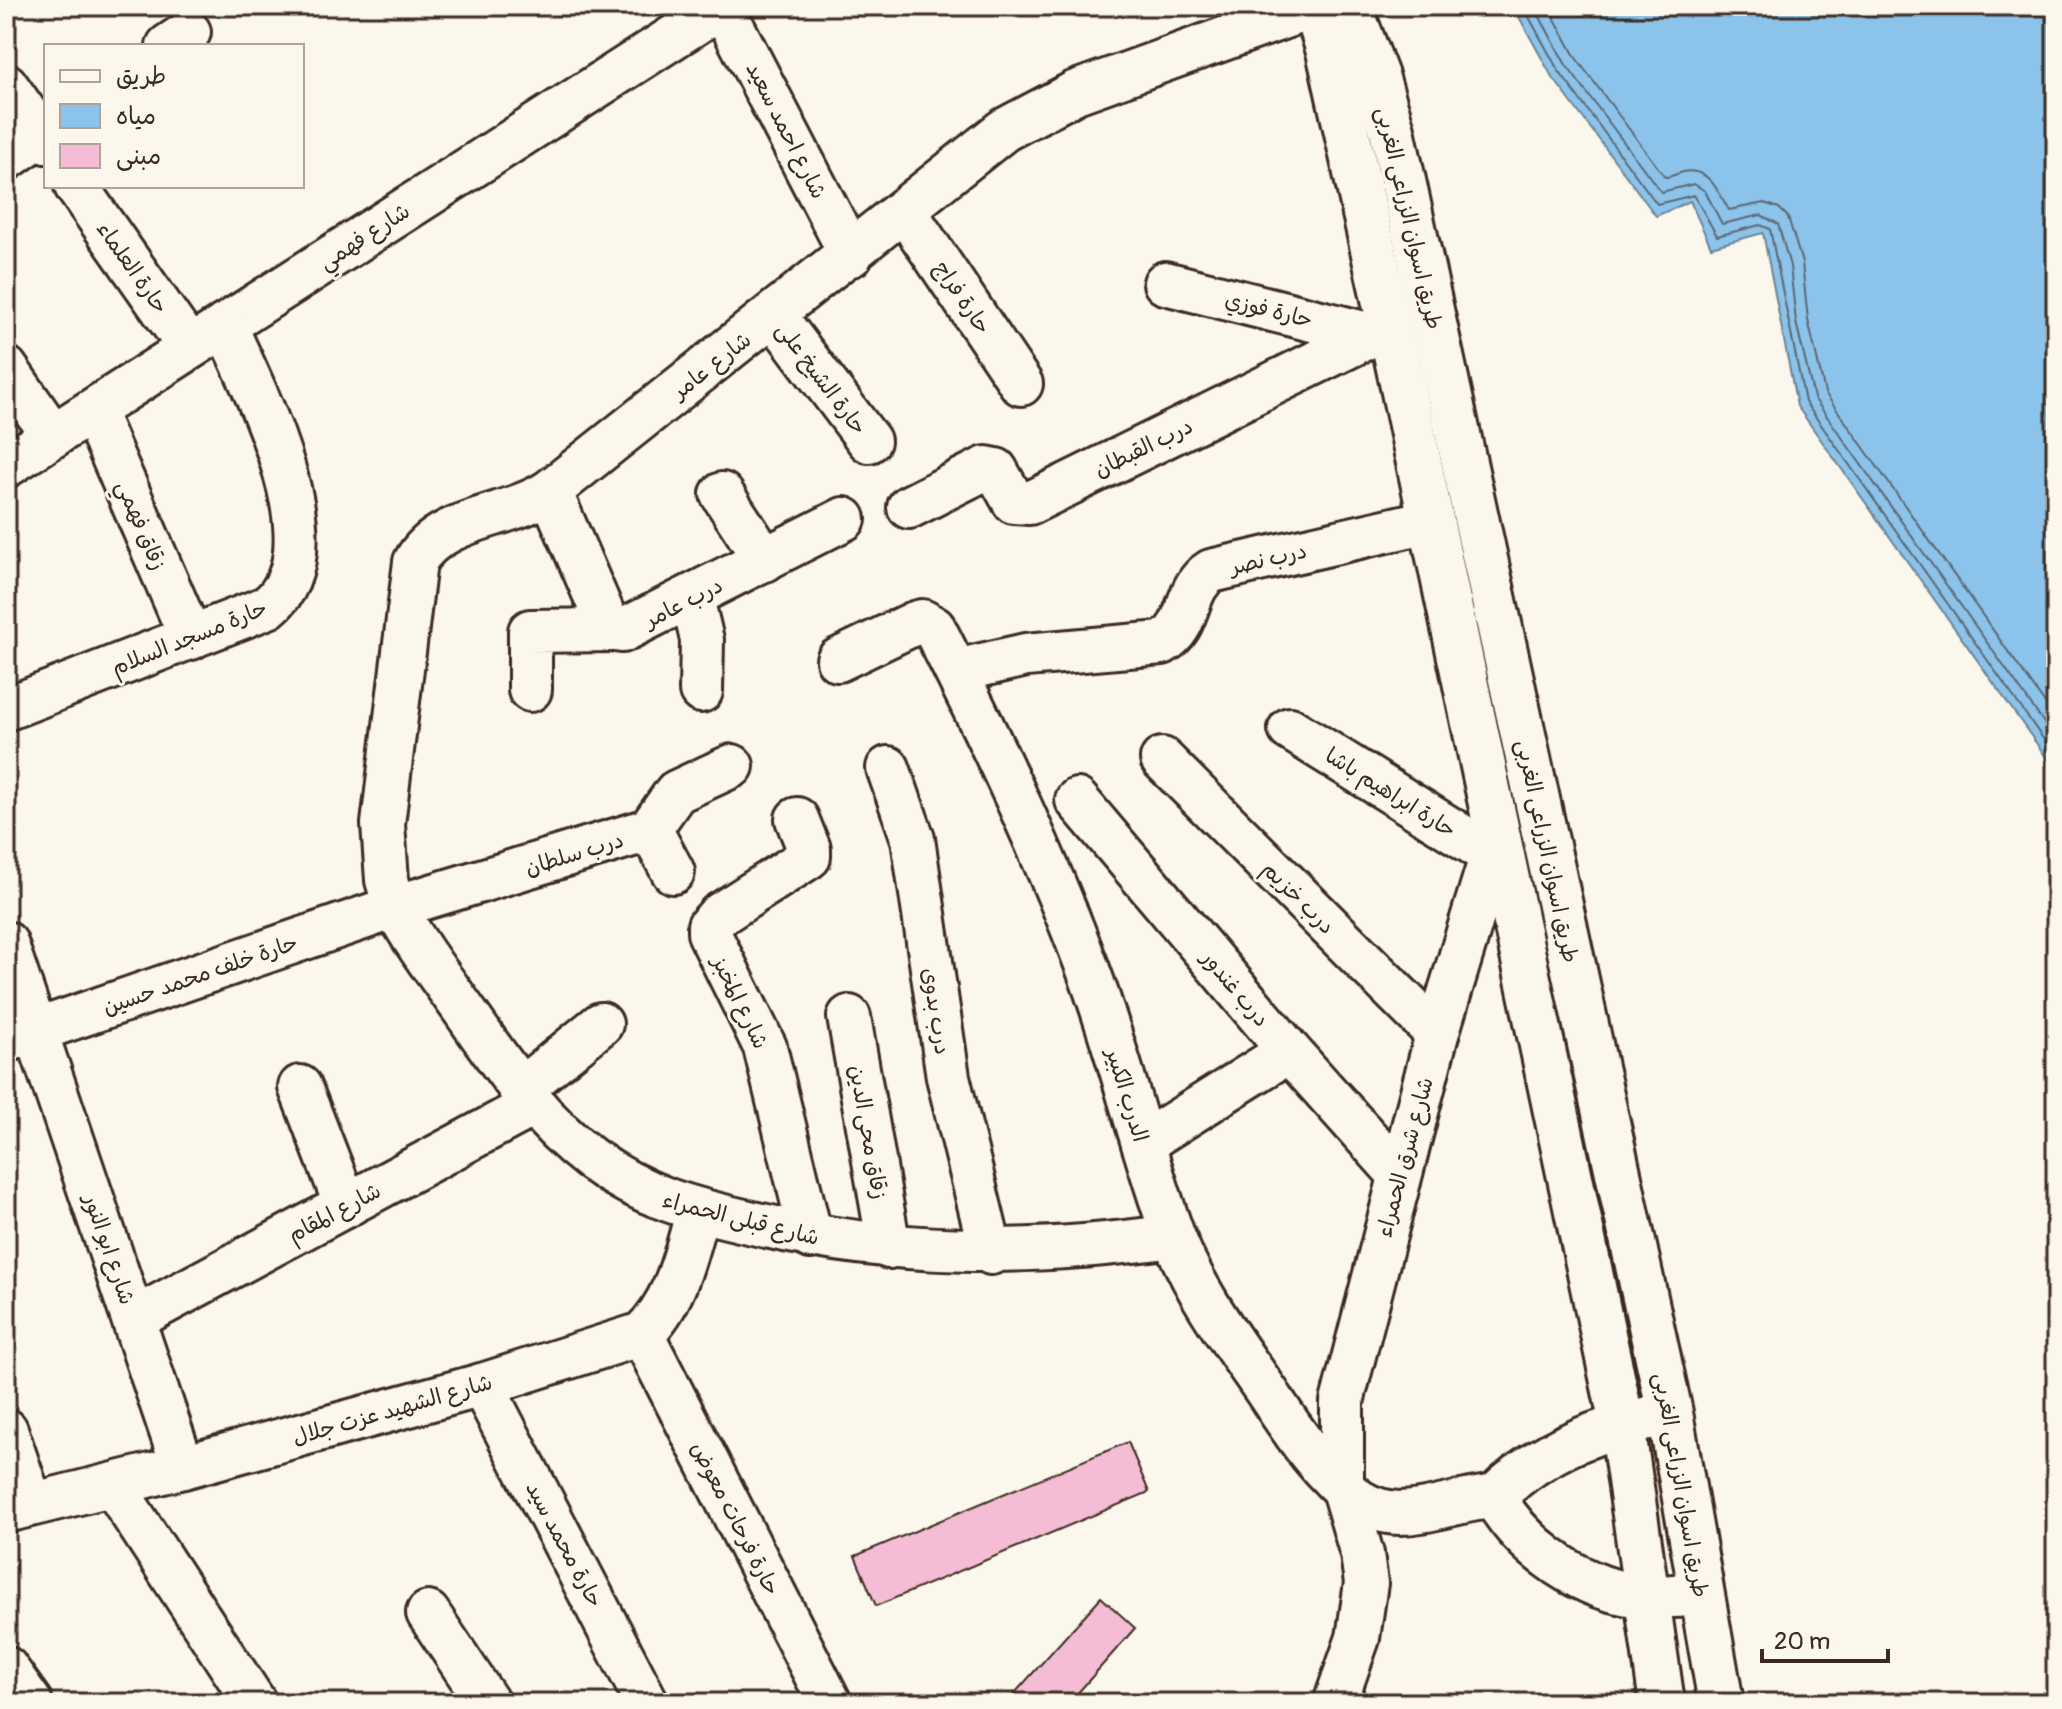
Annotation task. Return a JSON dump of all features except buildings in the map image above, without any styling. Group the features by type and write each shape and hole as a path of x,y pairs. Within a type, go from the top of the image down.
{"main road":[{"name":"طريق اسوان الزراعى الغربى","path":"1315,6 1332,67 1382,333 1429,521 1495,845 1622,1424 1662,1703"},
{"name":"طريق اسوان الزراعى الغربى","path":"1349,6 1377,79 1392,130 1670,1413 1721,1703"}],"street":[{"name":"شارع احمد سعيد","path":"722,6 851,255"},
{"name":"شارع فهمي","path":"6,466 722,6"},
{"name":"شارع عامر","path":"395,907 385,866 383,824 415,562 422,549 445,531 519,509 550,491 851,255 970,154 1040,110 1089,87 1315,6"},
{"path":"6,85 44,136 6,159"},
{"name":"حارة العلماء","path":"77,188 189,347"},
{"name":"حارة فراج","path":"904,210 1021,384"},
{"name":"حارة فوزي","path":"1165,283 1382,333"},
{"name":"حارة الشيخ على","path":"774,315 869,441"},
{"name":"حارة مسجد السلام","path":"6,709 268,607 281,597 295,568 293,520 285,471 225,325"},
{"name":"درب القبطان","path":"909,507 986,468 996,470 1014,502 1030,503 1382,333"},
{"path":"6,368 53,436"},
{"name":"زقاق فهمي","path":"93,411 191,638"},
{"name":"درب عامر","path":"550,491 606,621 614,630 629,630 844,519"},
{"path":"722,494 765,560"},
{"name":"درب نصر","path":"956,671 1026,655 1162,643 1177,633 1197,584 1211,571 1429,521"},
{"path":"692,598 702,640 701,691"},
{"name":"الدرب الكبير","path":"838,660 922,621 934,628 1000,762 1075,934 1173,1236 1217,1320 1296,1436 1359,1501 1401,1514 1494,1497"},
{"path":"530,690 530,631 614,630"},
{"name":"حارة ابراهيم باشا","path":"1290,729 1495,845"},
{"name":"درب خزيم","path":"1162,759 1437,1034"},
{"name":"درب سلطان","path":"395,907 650,829 676,792 682,769 732,766"},
{"name":"درب بدوى","path":"888,768 916,851 930,967 948,1077 991,1253"},
{"name":"درب غندور","path":"1077,800 1289,1051 1399,1174"},
{"name":"شارع المخبز","path":"797,819 809,849 809,857 719,915 709,926 709,933 765,1047 811,1237"},
{"path":"650,829 673,872"},
{"name":"شارع شرق الحمراء","path":"1342,1486 1342,1402 1437,1034 1495,845"},
{"name":"حارة خلف محمد حسين","path":"21,1036 395,907"},
{"name":"شارع قبلى الحمراء","path":"395,907 527,1098 560,1134 624,1181 660,1200 811,1237 889,1247 991,1253 1083,1249 1173,1236"},
{"name":"شارع ابو النور","path":"6,943 21,1036 134,1319 183,1467"},
{"name":"زقاق محى الدين","path":"849,1017 889,1247"},
{"name":"شارع المقام","path":"134,1319 346,1206 527,1098 601,1024"},
{"path":"1143,1143 1289,1051"},
{"path":"300,1087 346,1206"},
{"path":"642,1334 670,1301 698,1210"},
{"name":"شارع الشهيد عزت جلال","path":"19,1507 183,1467 482,1385 642,1334"},
{"name":"حارة فرحات معوض","path":"642,1334 830,1703"},
{"name":"حارة محمد سيد","path":"482,1385 647,1703"},
{"path":"1670,1413 1622,1424 1544,1455 1494,1497 1523,1538 1566,1571 1616,1591 1646,1597 1702,1594"},
{"path":"6,1430 19,1507"},
{"path":"113,1485 255,1703"},
{"path":"1335,1703 1358,1638 1366,1583 1362,1554 1342,1486"},
{"path":"428,1613 488,1703"},
{"path":"6,1668 31,1703"}],"water":[{"path":"1513,6 2056,6 2056,771 1797,406 1763,233 1711,247 1690,201 1656,216 1551,75"}]}
